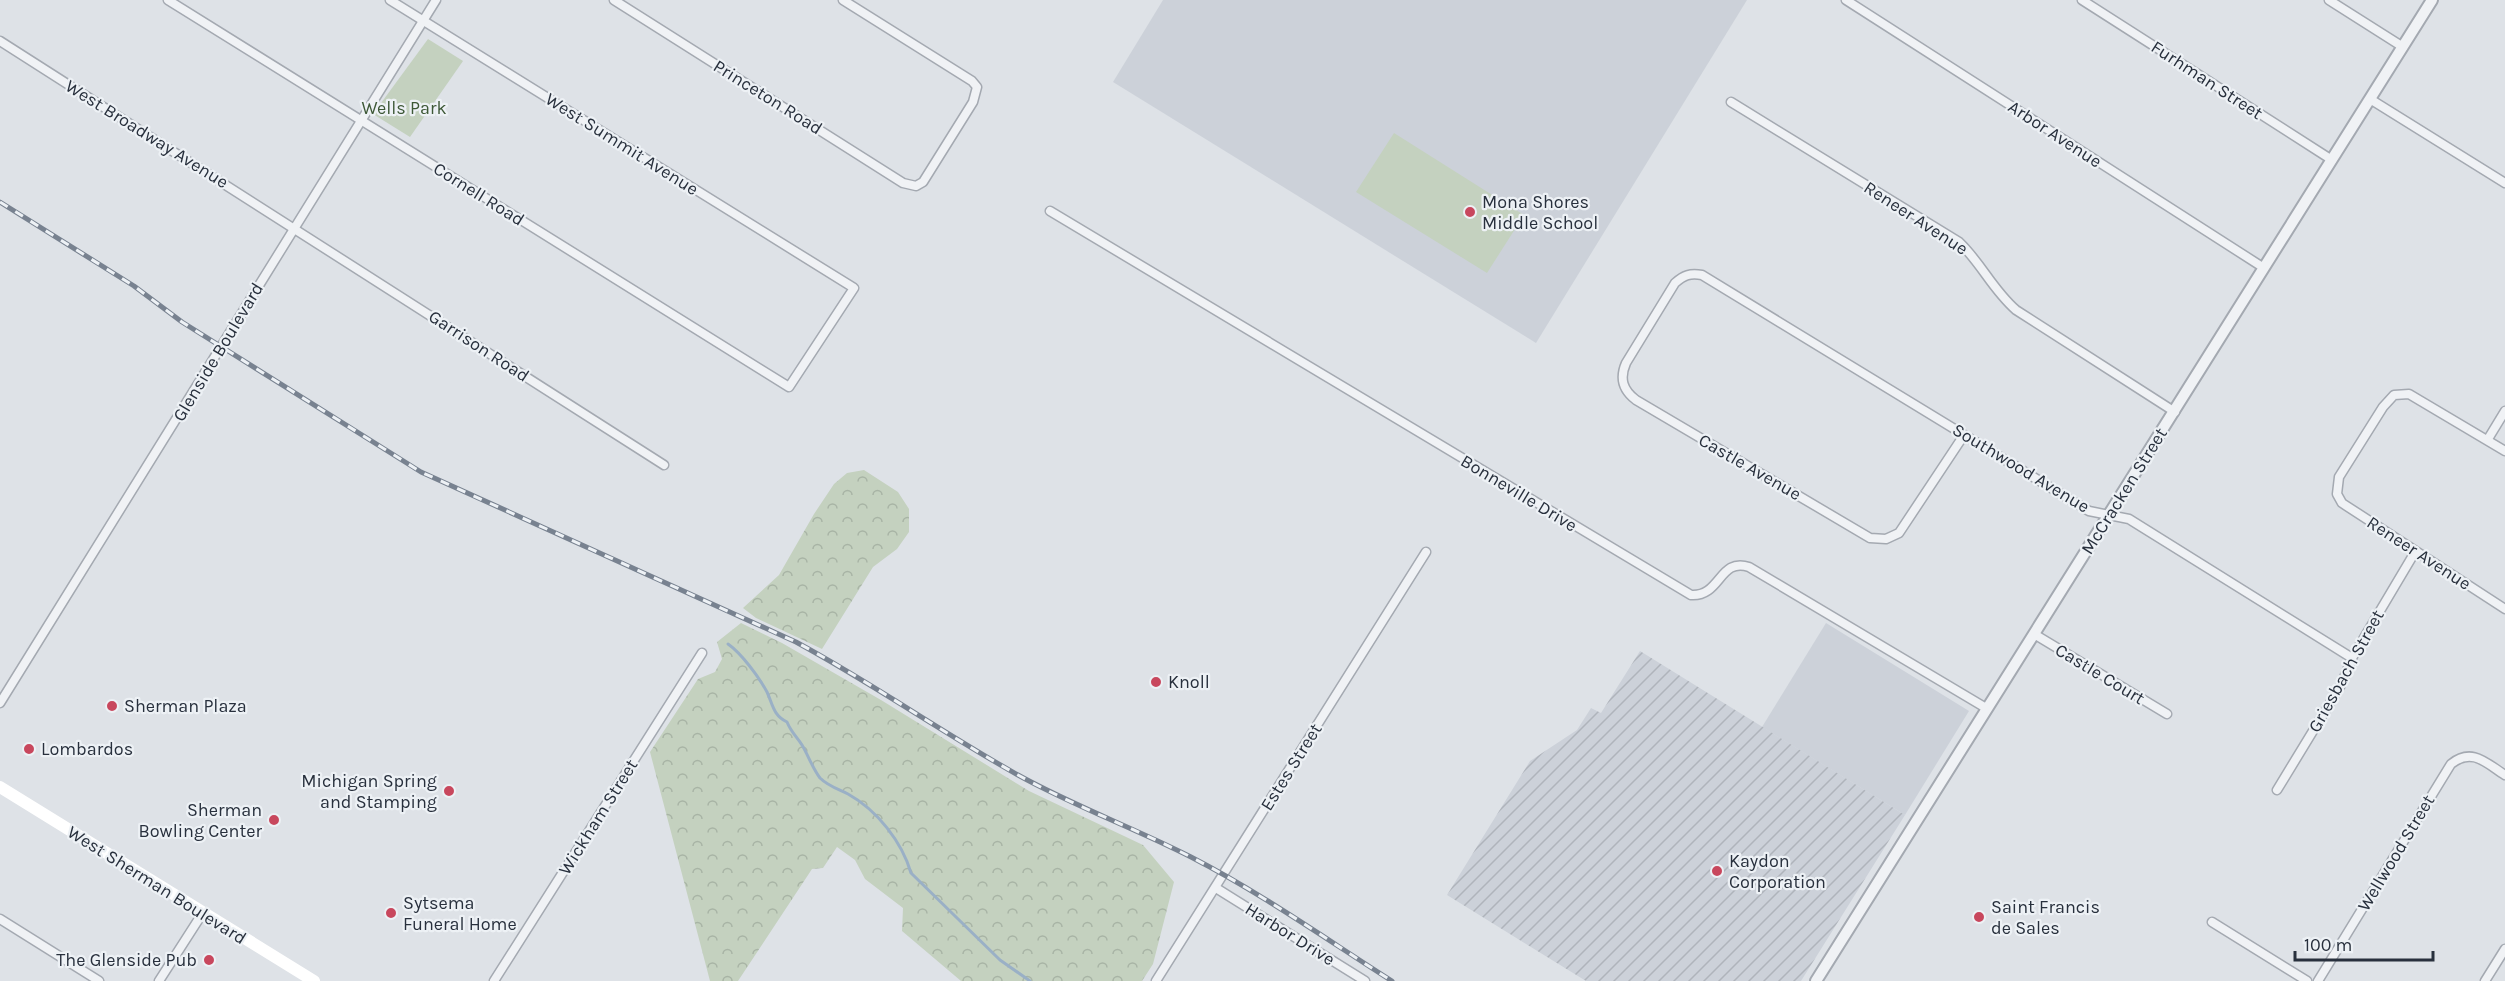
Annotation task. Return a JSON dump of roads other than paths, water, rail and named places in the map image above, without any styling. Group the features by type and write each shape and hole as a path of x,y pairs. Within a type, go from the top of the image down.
{"main road":[{"name":"West Sherman Boulevard","path":"0,788 314,981"}],"street":[{"name":"Cornell Road","path":"168,0 789,387"},
{"name":"West Summit Avenue","path":"390,0 854,288 789,387"},
{"name":"Glenside Boulevard","path":"0,703 436,0"},
{"name":"Princeton Road","path":"614,0 903,183 913,187 923,182 976,97 976,87 972,81 843,0"},
{"name":"Arbor Avenue","path":"1846,0 2264,268"},
{"name":"Furhman Street","path":"2082,0 2332,160"},
{"path":"2330,0 2403,47"},
{"name":"McCracken Street","path":"1816,981 2432,0"},
{"name":"West Broadway Avenue","path":"0,41 294,227"},
{"path":"2370,99 2505,183"},
{"name":"Reneer Avenue","path":"1731,102 1959,242 1980,263 2001,298 2016,310 2175,412"},
{"name":"Bonneville Drive","path":"1050,211 1691,595 1700,596 1709,591 1731,566 1738,563 1749,567 1986,708"},
{"name":"Garrison Road","path":"294,227 664,465"},
{"name":"Castle Avenue","path":"1691,274 1675,283 1626,363 1622,382 1626,391 1636,400 1870,538 1886,539 1899,533 1964,435"},
{"name":"Southwood Avenue","path":"1691,274 1702,275 2089,512 2129,519 2352,658"},
{"name":"Reneer Avenue","path":"2488,440 2409,394 2394,395 2383,407 2339,477 2337,494 2343,503 2505,609"},
{"path":"2505,411 2488,440 2505,451"},
{"name":"Estes Street","path":"1155,981 1216,888 1426,552"},
{"name":"Griesbach Street","path":"2277,790 2341,685 2352,658 2415,552"},
{"name":"Castle Court","path":"2034,633 2167,714"},
{"name":"Wickham Street","path":"494,981 702,652"},
{"name":"Wellwood Street","path":"2318,981 2444,774 2459,758 2467,756 2478,758 2505,775"},
{"name":"Harbor Drive","path":"1216,888 1365,981"},
{"path":"159,981 202,914"},
{"path":"0,919 99,981"},
{"path":"2212,922 2307,981"},
{"path":"2485,981 2505,949"}],"waterway":[{"path":"728,644 744,659 759,679 776,713 787,722 820,778 869,809 895,839 911,873 1000,960 1030,981"}],"railway":[{"path":"0,202 134,286 182,322 421,472 796,642 1018,775 1217,871 1392,981"}],"place":[{"name":"Mona Shores Middle School","path":"1470,212"},
{"name":"Knoll","path":"1156,682"},
{"name":"Sherman Plaza","path":"112,706"},
{"name":"Lombardos","path":"29,749"},
{"name":"Michigan Spring and Stamping","path":"449,791"},
{"name":"Sherman Bowling Center","path":"274,820"},
{"name":"Kaydon Corporation","path":"1717,871"},
{"name":"Sytsema Funeral Home","path":"391,913"},
{"name":"Saint Francis de Sales","path":"1979,917"},
{"name":"The Glenside Pub","path":"209,960"}],"park label":[{"name":"Wells Park","path":"404,108"}]}
